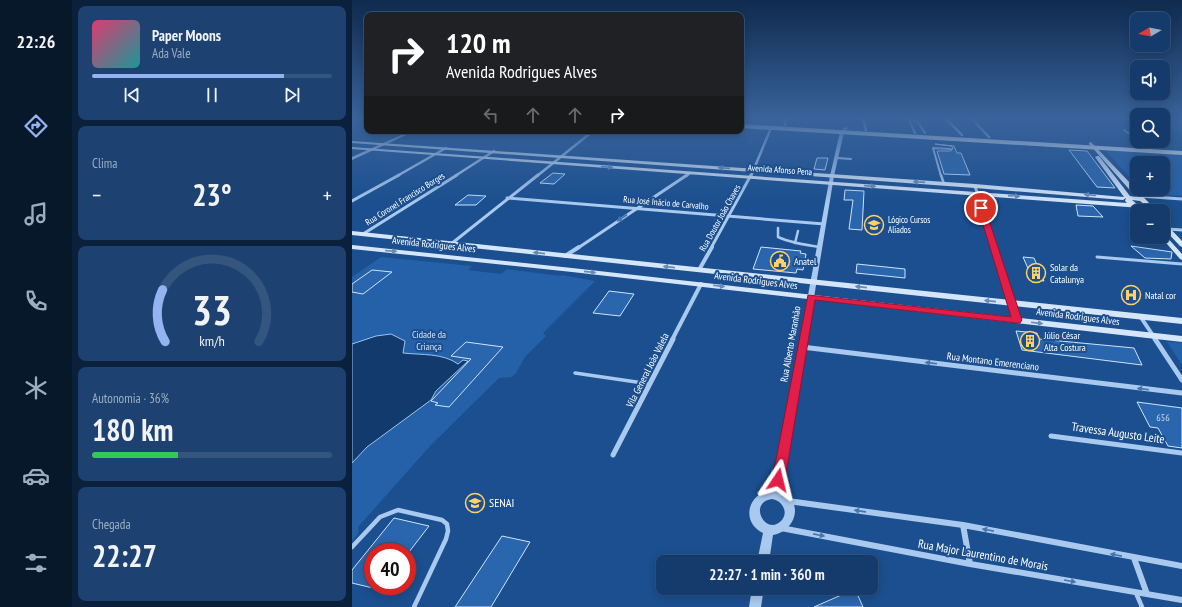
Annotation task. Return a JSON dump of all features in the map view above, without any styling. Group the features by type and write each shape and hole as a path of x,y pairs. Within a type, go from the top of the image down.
{"main road":[{"name":"Avenida Afonso Pena","path":"436,147 754,170 977,194 1130,205"},
{"path":"1093,147 1140,198 1148,204"},
{"path":"1093,147 1129,199 1128,201 1133,204"},
{"path":"1103,147 1182,153"},
{"path":"1122,147 1126,150"},
{"path":"1168,147 1182,148"},
{"name":"Avenida Afonso Pena","path":"352,148 750,177 944,184 1129,199 1140,198"},
{"path":"1170,232 1182,245"},
{"name":"Avenida Rodrigues Alves","path":"352,233 1182,321"},
{"path":"1170,244 1182,258"},
{"path":"456,257 466,252 469,246"},
{"name":"Avenida Rodrigues Alves","path":"352,247 686,282 736,289 1182,339"},
{"path":"572,270 571,265 578,260 585,258"},
{"path":"686,282 682,279 682,275 696,270"},
{"path":"736,289 742,287 744,283 745,278 739,274"}],"street":[{"path":"352,159 377,147"},
{"path":"451,244 571,147"},
{"name":"Rua Doutor João Chaves","path":"696,270 730,216 754,170 763,147"},
{"name":"Rua Alberto Maranhão","path":"780,528 785,525 790,515 790,510 780,498 802,347 832,179 840,147"},
{"path":"352,201 446,148"},
{"name":"Rua Coronel Francisco Borges","path":"363,234 494,151"},
{"path":"565,256 690,173"},
{"path":"975,186 1017,320"},
{"name":"Rua José Inácio de Carvalho","path":"507,198 824,224"},
{"path":"1140,198 1182,199"},
{"path":"1170,228 1182,230"},
{"name":"Vila General João Valela","path":"613,456 701,284"},
{"path":"1140,316 1182,380"},
{"name":"Rua Montano Emerenciano","path":"802,347 1182,393"},
{"name":"Travessa Augusto Leite","path":"1051,436 1182,453"},
{"path":"780,528 769,530 762,527 757,522 754,515 754,508 762,497 780,498 963,525 1182,566"},
{"path":"963,525 970,564"},
{"name":"Rua Major Laurentino de Morais","path":"780,528 970,564 1182,600"},
{"path":"764,555 769,530"},
{"path":"1134,558 1147,594"},
{"path":"755,607 757,595"}],"lane":[{"path":"944,184 933,148 951,149"},
{"path":"837,158 851,158"},
{"path":"778,228 778,237 795,243 820,246"},
{"path":"795,243 798,231"},
{"path":"1097,257 1182,264"},
{"path":"575,373 650,384"},
{"path":"352,546 380,517 398,510 442,520 447,524 448,531 446,539 414,607"},
{"path":"1136,593 1142,607"}],"green space":[{"path":"1105,150 1182,155 1182,196 1170,195 1170,156 1130,156 1130,177"},
{"name":"Cidade da Criança","path":"381,257 472,266 468,270 501,274 507,269 560,276 562,275 595,281 543,333 546,336 525,357 512,377 499,378 431,445 358,527 358,533 352,541 352,277"},
{"path":"1167,342 1182,343 1182,365"}],"shaded area":[{"path":"391,334 405,341 403,353 439,356 452,360 458,364 463,360 468,361 436,391 431,400 367,447 352,463 352,344 376,336"}],"building":[{"path":"955,147 957,153 961,153 970,175 944,174 937,151 951,151"},
{"path":"1069,150 1087,151 1115,188 1097,187"},
{"path":"817,158 828,158 825,170 814,169"},
{"path":"553,173 565,174 554,184 540,183"},
{"path":"845,190 864,191 862,230 849,229 853,200 844,200"},
{"path":"468,195 486,196 476,205 455,205"},
{"path":"1076,205 1093,206 1103,217 1078,216"},
{"path":"1131,246 1172,252 1171,259 1145,258"},
{"name":"Anatel","path":"761,247 801,251 800,253 806,254 803,270 797,269 796,273 753,269"},
{"name":"Solar da Catalunya","path":"1023,257 1034,258 1044,281 1033,280"},
{"path":"857,264 905,269 905,278 856,273"},
{"path":"372,270 392,272 363,294 352,292 352,284"},
{"path":"609,291 634,294 620,316 593,313"},
{"path":"1016,331 1037,333 1039,339 1134,348 1142,365 1022,350"},
{"path":"466,342 503,347 449,407 435,405 438,403 431,401 471,359 451,356"},
{"path":"1137,402 1182,408 1182,448 1168,446 1158,428 1150,427"},
{"path":"394,518 429,526 416,543 374,543"},
{"path":"502,536 530,542 491,607 455,607"},
{"path":"364,555 364,586 352,583 352,570"},
{"path":"841,595 858,595 863,607 814,607"}],"place":[{"name":"Lógico Cursos Aliados","path":"874,225"},
{"name":"Anatel","path":"780,261"},
{"name":"Solar da Catalunya","path":"1036,273"},
{"name":"Natal cor","path":"1131,295"},
{"name":"Júlio César Alta Costura","path":"1030,341"},
{"name":"SENAI","path":"475,503"}],"route":[{"path":"778,480 811,297 1017,320 981,208"}]}
